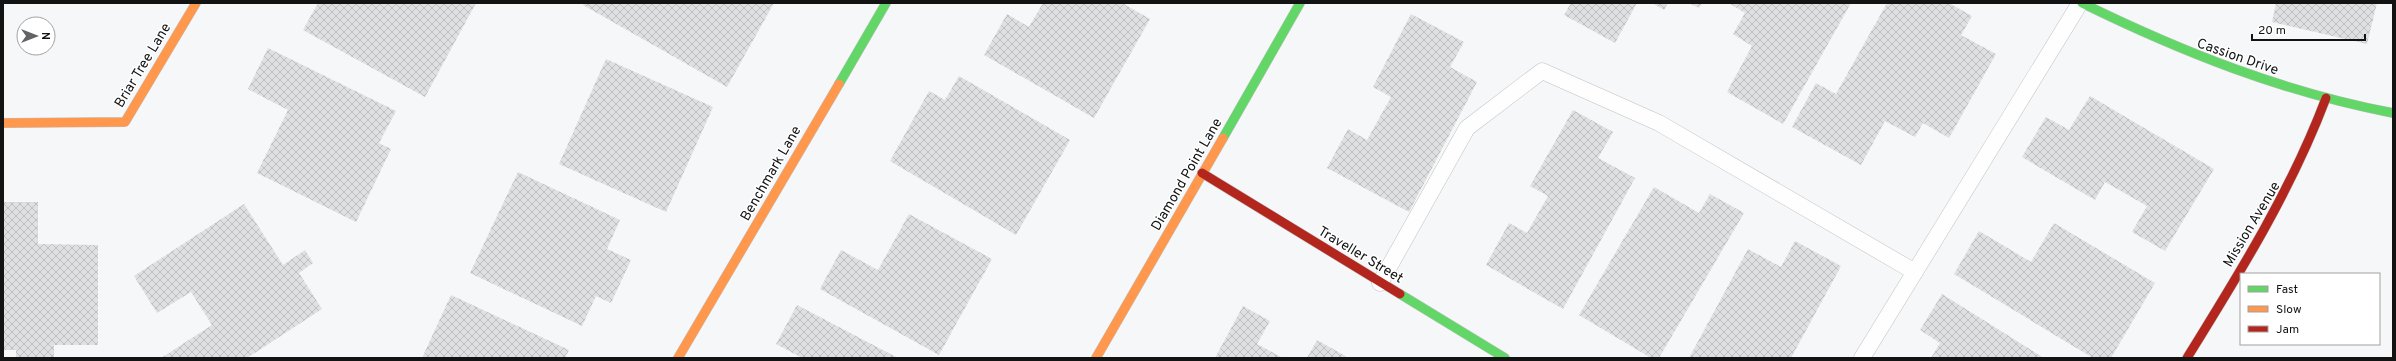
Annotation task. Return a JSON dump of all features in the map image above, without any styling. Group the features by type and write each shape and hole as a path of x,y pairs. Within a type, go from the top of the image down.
{"street":[{"name":"Briar Tree Lane","path":"3,123 125,122 196,3"},
{"name":"Benchmark Lane","path":"678,358 886,3"},
{"name":"Diamond Point Lane","path":"1096,358 1300,3"},
{"name":"Cassion Drive","path":"2081,3 2139,32 2200,58 2263,80 2326,98 2393,113"},
{"name":"Mission Avenue","path":"2187,358 2280,205 2314,136 2326,98"},
{"name":"Traveller Street","path":"1202,173 1380,283 1506,358"}],"lane":[{"path":"1862,358 2081,3"},
{"path":"1380,283 1467,128 1542,72 1659,123 1915,272"}],"building":[{"path":"318,3 476,3 425,97 303,30"},
{"path":"584,3 774,3 727,87 583,5"},
{"path":"1043,3 1122,3 1150,19 1094,118 984,55 1007,14 1029,27"},
{"path":"1571,3 1637,3 1615,43 1564,15"},
{"path":"1652,3 1668,3 1664,10"},
{"path":"1689,3 1702,3 1699,8"},
{"path":"1729,3 1851,3 1783,124 1727,92 1752,46 1733,34 1745,13"},
{"path":"1887,3 1949,3 1972,16 1961,35 1996,54 1949,138 1923,123 1915,137 1885,121 1861,165 1792,127 1816,83 1836,94"},
{"path":"2276,3 2377,3 2367,44 2272,22"},
{"path":"1411,14 1464,42 1450,67 1477,82 1409,212 1327,168 1348,129 1367,140 1391,97 1373,87"},
{"path":"268,48 396,111 379,143 391,149 356,222 257,173 288,110 248,89"},
{"path":"606,59 713,107 666,212 559,164"},
{"path":"959,76 1070,140 1016,235 890,161 929,91 945,100"},
{"path":"2090,96 2214,169 2165,251 2132,232 2147,206 2105,182 2095,200 2022,157 2046,117 2069,130"},
{"path":"1573,110 1613,132 1598,158 1635,178 1563,309 1486,265 1509,223 1527,233 1548,196 1530,186"},
{"path":"518,172 620,220 607,249 631,260 611,303 596,296 582,326 470,273"},
{"path":"1654,187 1699,213 1710,194 1744,213 1659,358 1651,358 1579,315"},
{"path":"3,202 38,202 38,244 98,245 98,345 54,345 54,358 16,358 16,350 3,350"},
{"path":"244,204 283,265 305,250 313,263 299,273 322,309 247,358 161,358 212,325 191,292 157,313 134,276"},
{"path":"909,214 992,259 939,355 820,289 841,250 878,270"},
{"path":"2054,223 2155,283 2111,358 2093,358 1954,274 1979,231 2031,262"},
{"path":"1795,241 1841,266 1791,358 1689,358 1748,249 1781,267"},
{"path":"1942,294 2044,358 1931,358 1940,343 1920,330"},
{"path":"451,295 569,350 565,358 422,358"},
{"path":"797,305 898,358 802,358 776,344"},
{"path":"1243,306 1270,321 1257,344 1283,358 1215,358"},
{"path":"1317,340 1349,358 1307,358"}],"traffic: fast":[{"path":"839,84 886,3"},
{"path":"1223,138 1300,3"},
{"path":"2082,3 2195,54 2273,82 2312,94 2393,113"},
{"path":"1400,294 1505,358"}],"traffic: slow":[{"path":"3,123 125,122 196,3"},
{"path":"678,358 839,84"},
{"path":"1096,358 1223,138"}],"traffic: jam":[{"path":"2187,358 2263,231 2297,166 2326,98"},
{"path":"1202,173 1400,294"}]}
